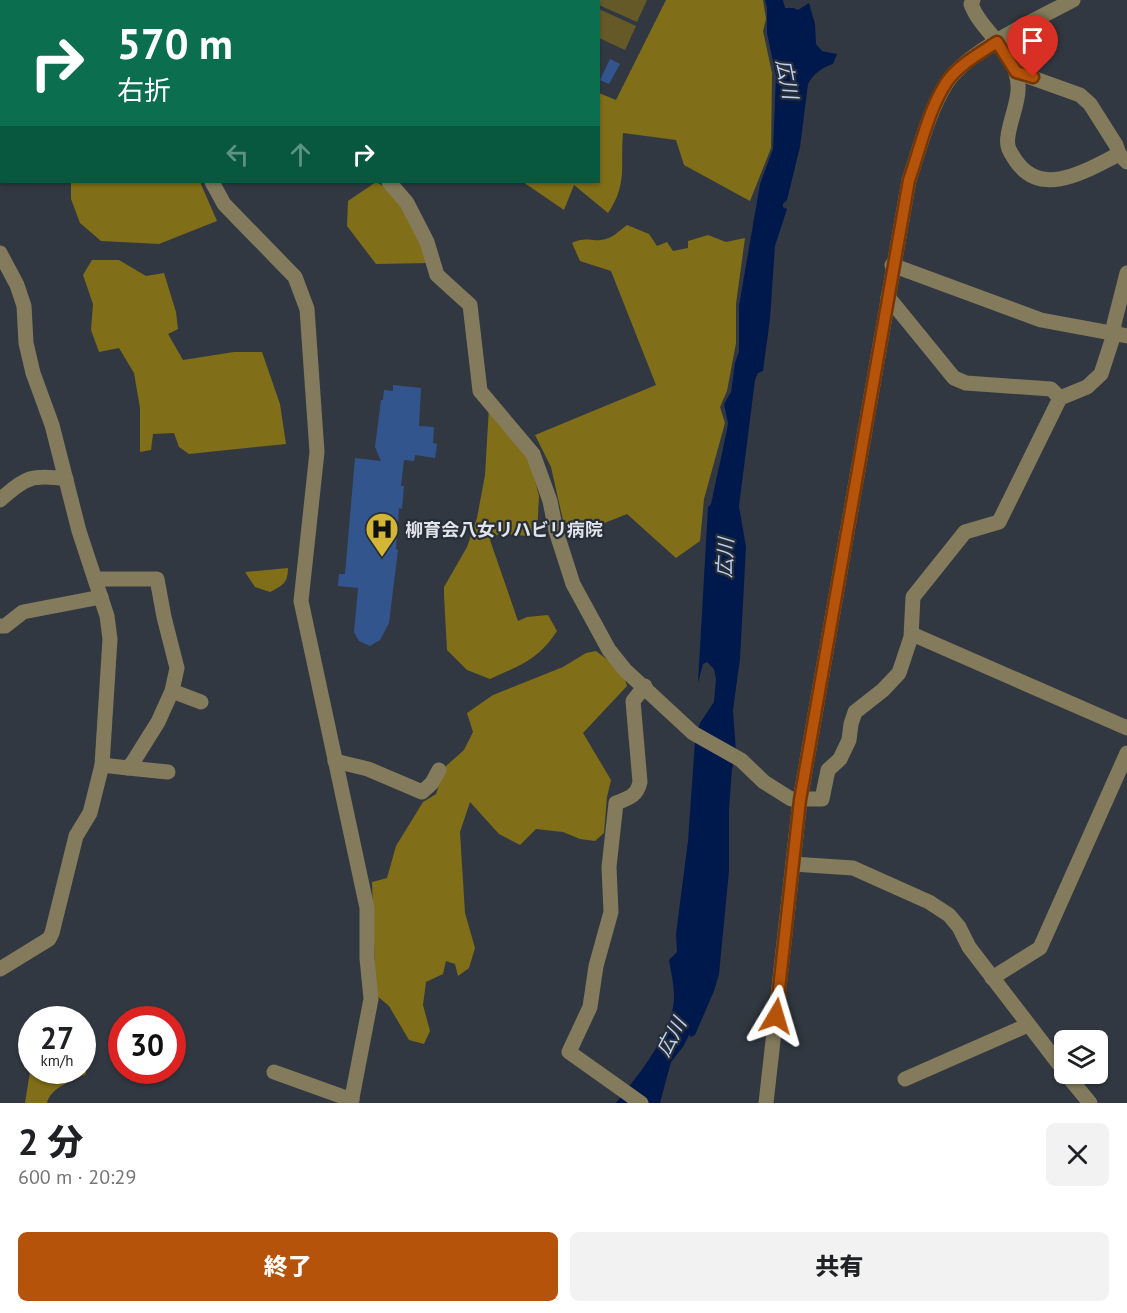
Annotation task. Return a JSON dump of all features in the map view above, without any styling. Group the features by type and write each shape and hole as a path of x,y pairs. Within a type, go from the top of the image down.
{"street":[{"path":"972,0 975,15 997,42 1016,72 1019,93 1008,136 1008,149 1019,165 1037,180 1056,181 1094,166 1123,158 1090,104 1080,95 1016,72"},
{"path":"766,1103 800,800 892,265 909,180 928,123 946,83 965,63 997,42 1072,0"},
{"path":"213,183 224,204 296,277 307,309 317,452 301,601 367,908 367,958 371,999 352,1102 274,1072"},
{"path":"390,183 407,203 427,242 437,275 470,305 480,392 533,454 550,501 556,531 573,585 609,650 625,670 645,686 693,733 741,760 764,782 791,799 822,799 828,770 840,759 849,740 855,712 884,690 899,673 912,634 913,597 965,532 999,522 1060,398 1088,387 1101,374 1121,335"},
{"path":"0,253 17,285 24,306 26,343 33,374 52,425 79,531 101,597 110,639 102,765 90,813 76,836 49,939 0,969"},
{"path":"892,265 1041,320 1121,335"},
{"path":"1121,335 1114,324 1127,273"},
{"path":"888,297 954,378 966,383 1051,389 1060,398"},
{"path":"0,501 10,491 39,475 66,479"},
{"path":"95,579 157,579 177,668 172,690 158,722 128,768"},
{"path":"0,626 5,626 23,612 101,597"},
{"path":"912,634 1127,728"},
{"path":"641,1103 569,1052 590,1007 596,966 612,912 609,867 616,803 631,798 638,791 640,782 633,701 645,686"},
{"path":"172,690 201,702"},
{"path":"992,978 1040,948 1127,753"},
{"path":"335,761 368,769 422,792 432,783 439,770"},
{"path":"102,765 168,772"},
{"path":"793,864 853,868 929,902 949,915 959,927 969,947 1054,1058"},
{"path":"57,914 72,920"},
{"path":"905,1079 1028,1025"},
{"path":"1075,1084 1090,1103"}],"shaded area":[{"path":"600,0 647,0 637,22 600,5"},
{"path":"666,0 763,0 766,19 763,31 772,73 771,148 750,201 684,165 676,140 623,133 621,183 608,213 574,185 564,210 524,183 600,183 600,93 616,100"},
{"path":"600,9 636,26 625,50 600,38"},
{"path":"71,183 200,183 217,221 159,244 101,241 80,223 71,199"},
{"path":"375,183 386,189 395,197 409,218 429,263 376,264 347,226 348,201"},
{"path":"627,225 649,234 657,246 667,242 673,251 688,248 688,241 708,235 726,242 745,238 736,304 736,343 727,391 720,407 725,423 704,499 700,541 676,558 627,514 567,538 551,467 535,435 656,385 611,271 580,261 572,243 609,238"},
{"path":"92,260 119,260 146,276 164,273 176,312 178,329 168,334 183,360 234,352 262,352 280,404 286,444 189,454 179,447 174,433 153,434 151,450 140,452 140,408 134,373 119,348 99,352 91,330 93,304 83,275"},
{"path":"489,407 529,458 539,496 537,534 526,536 500,533 490,540 518,621 527,617 548,615 557,631 536,655 490,679 467,670 447,650 444,595 444,587 467,547 477,518 485,475"},
{"path":"288,568 284,583 270,592 255,587 245,572"},
{"path":"596,651 623,672 627,686 583,733 611,780 604,833 595,841 580,839 563,832 536,829 520,845 499,834 470,802 460,832 465,913 475,948 469,968 458,976 455,964 446,961 443,974 426,982 423,1005 430,1031 424,1044 409,1040 389,1006 376,995 372,882 387,878 396,846 423,802 436,794 446,766 464,750 473,732 467,713 493,695 563,667 586,653"},
{"path":"28,1084 66,1084 53,1093 47,1103 25,1103"}],"water":[{"name":"広川","path":"765,0 783,0 785,8 798,10 809,3 815,24 816,44 822,51 837,54 833,64 819,71 808,84 800,147 787,200 783,204 783,207 787,209 775,246 770,319 763,371 758,373 755,380 739,506 746,547 740,659 733,710 736,752 732,769 729,810 729,871 719,974 695,1035 691,1037 689,1035 671,1062 660,1103 616,1103 653,1053 668,1025 672,1011 674,992 669,960 677,952 676,934 688,841 695,741 700,723 714,702 716,679 714,669 707,662 703,664 698,683 708,507 711,504 727,430 724,404 731,392 739,351 739,306 760,184 773,149 776,76 767,33"}],"building":[{"path":"610,59 620,64 609,84 600,80"},
{"path":"393,385 421,388 419,426 434,427 433,443 437,444 435,458 415,455 414,461 404,460 401,486 404,486 402,509 399,508 396,549 398,550 389,623 380,640 370,646 359,641 354,632 358,588 338,586 339,574 345,574 355,458 381,461 375,447 381,400 383,400 384,390 393,391"}],"place":[{"name":"柳育会八女リハビリ病院","path":"382,558"}],"route":[{"path":"776,1016 800,800 892,265 909,180 928,123 946,83 965,63 997,42 1016,72 1033,77"}]}
